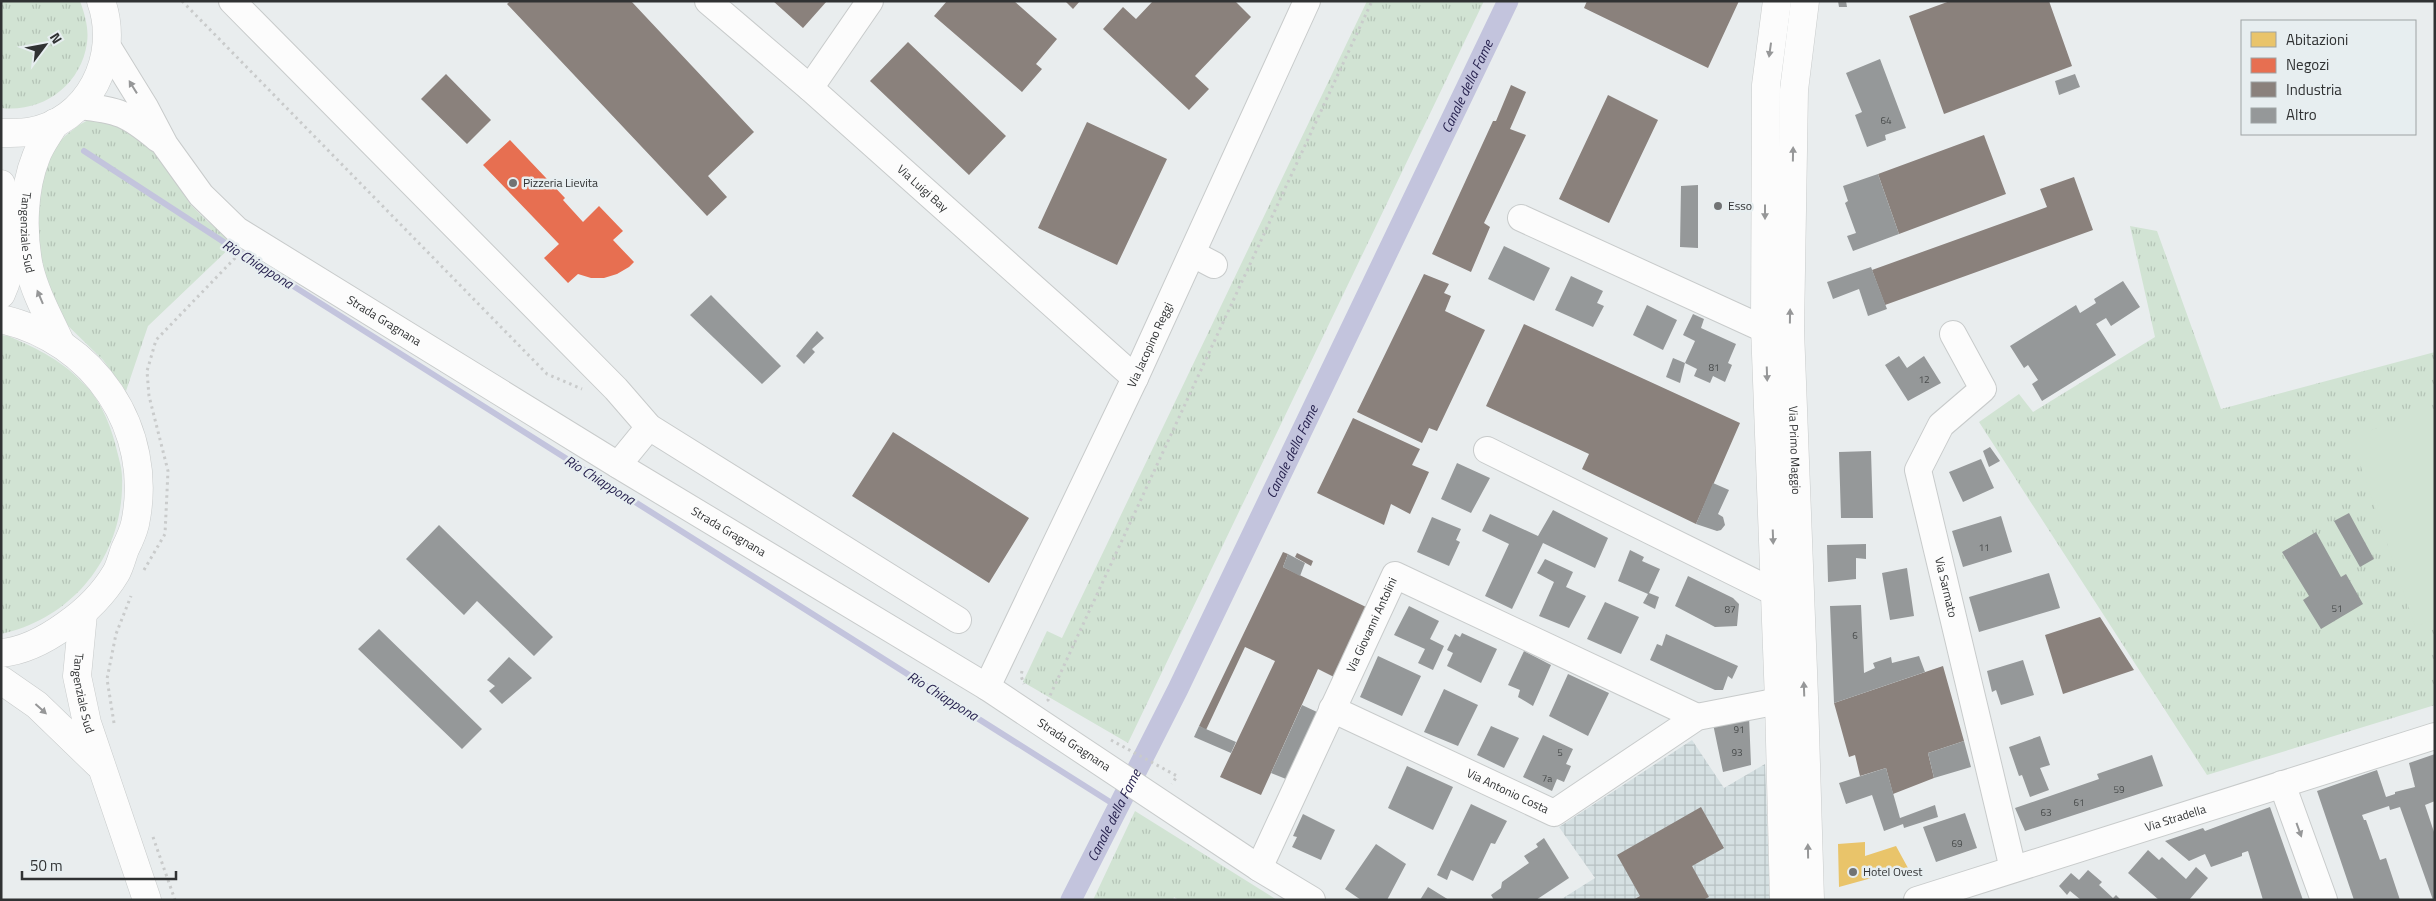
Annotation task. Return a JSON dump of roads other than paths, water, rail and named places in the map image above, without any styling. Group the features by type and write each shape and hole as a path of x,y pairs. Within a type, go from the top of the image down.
{"main road":[{"path":"1,133 29,132 55,123 80,106 99,79 108,47 107,18 101,1"},
{"name":"Via Primo Maggio","path":"1777,1 1766,85 1766,330 1780,701 1784,900"},
{"name":"Via Primo Maggio","path":"1805,1 1794,90 1790,330 1810,900"},
{"name":"Tangenziale Sud","path":"55,123 36,155 30,174 25,223 29,266 36,290 60,342"},
{"name":"Tangenziale Sud","path":"1,184 8,208 13,246 11,267 1,294"},
{"path":"1,319 24,324 60,342 99,376 126,421 139,472 135,524 116,574 82,614 48,638 1,653"},
{"name":"Tangenziale Sud","path":"82,614 77,676 87,723 147,900"},
{"name":"Tangenziale Sud","path":"1,680 37,705 104,769"}],"street":[{"path":"232,1 616,389 649,427 958,620"},
{"name":"Via Luigi Bay","path":"708,1 810,88 1135,378"},
{"path":"810,88 870,1"},
{"name":"Via Jacopino Reggi","path":"988,686 1135,378 1203,260 1308,1"},
{"name":"Strada Gragnana","path":"108,47 145,107 165,145 201,195 238,230 618,465 988,686 1113,772 1259,868 1312,900"},
{"name":"Strada Gragnana","path":"80,106 122,113 133,118 165,145"},
{"path":"1521,218 1766,330"},
{"name":"Via Sarmato","path":"1954,334 1983,389 1941,424 1918,470 2013,869"},
{"path":"618,465 649,427"},
{"path":"1487,450 1776,593"},
{"name":"Via Giovanni Antolini","path":"1259,868 1395,575 1697,717"},
{"path":"1697,717 1780,701"},
{"name":"Via Antonio Costa","path":"1332,709 1554,813 1697,717"},
{"name":"Via Stradella","path":"1917,900 1971,892 2013,869 2435,736"},
{"path":"2282,784 2324,900"}],"waterway":[{"name":"Canale della Fame","path":"1071,900 1178,689 1508,1"},
{"name":"Rio Chiappona","path":"84,151 233,248 1118,807"}],"place":[{"name":"Pizzeria Lievita","path":"513,183"},
{"name":"Esso","path":"1718,206"},
{"name":"Hotel Ovest","path":"1853,872"}]}
